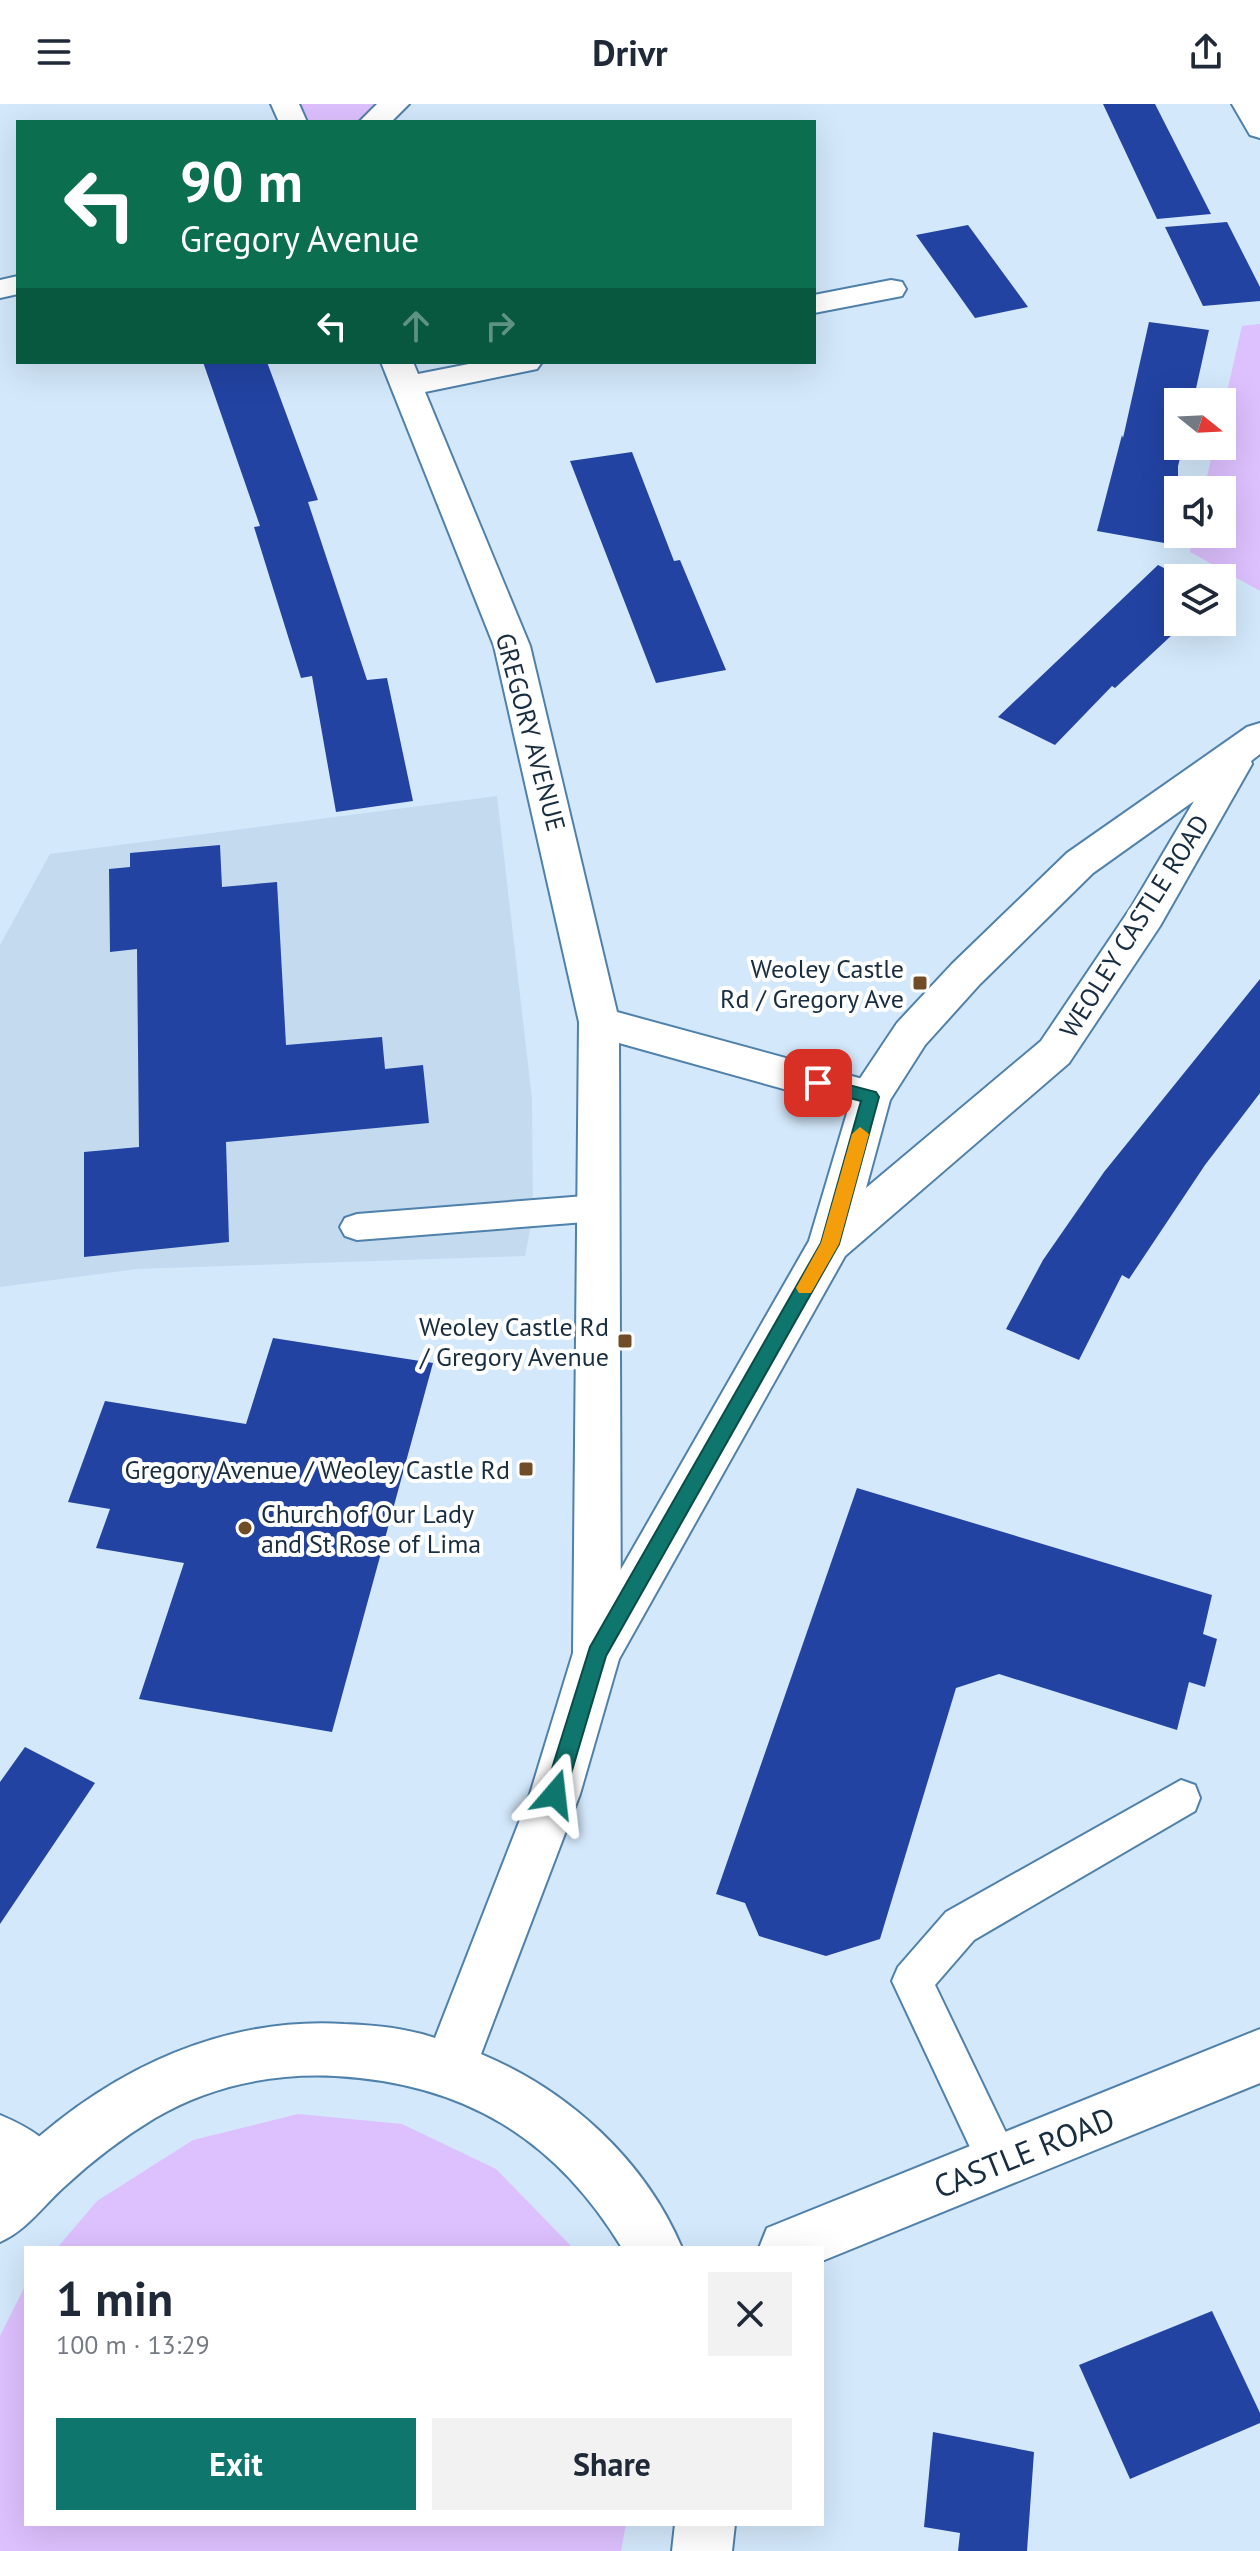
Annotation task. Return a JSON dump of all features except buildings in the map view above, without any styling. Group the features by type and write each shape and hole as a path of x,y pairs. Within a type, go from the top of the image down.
{"street":[{"path":"375,120 395,104"},
{"path":"1246,104 1260,129"},
{"path":"816,304 891,289"},
{"path":"402,374 505,364"},
{"name":"GREGORY AVENUE","path":"402,374 512,646 599,1022 597,1653"},
{"name":"WEOLEY CASTLE ROAD","path":"450,2067 555,1794 597,1653 830,1244 870,1097 911,1034 966,974 1080,863 1251,744"},
{"name":"WEOLEY CASTLE ROAD","path":"830,1244 1055,1052 1146,916 1251,744"},
{"path":"599,1022 870,1097"},
{"path":"0,2214 19,2156 195,2070 280,2049 367,2048 450,2067 508,2093 575,2141 630,2204 653,2246"},
{"name":"CASTLE ROAD","path":"792,2246 1260,2056"},
{"path":"702,2551 705,2526"}],"lane":[{"path":"357,1227 598,1208"},
{"path":"999,2162 912,1981 960,1926 1181,1798"}],"shaded area":[{"path":"296,104 385,104 365,120 304,120"},
{"path":"1260,324 1260,591 1236,578 1236,564 1212,564 1190,552 1191,548 1236,548 1236,476 1207,476 1211,460 1236,460 1236,388 1228,388 1242,326"},
{"path":"497,796 532,1099 533,1214 525,1256 137,1269 0,1287 0,945 50,854"},
{"path":"298,2114 402,2124 496,2169 571,2246 59,2246 97,2201 193,2140"},
{"path":"24,2288 24,2526 626,2526 621,2551 0,2551 0,2336"}],"slow traffic":[{"path":"805,1288 830,1244 860,1134"}],"place":[{"name":"Weoley Castle Rd / Gregory Ave","path":"920,983"},
{"name":"Weoley Castle Rd / Gregory Avenue","path":"625,1341"},
{"name":"Gregory Avenue / Weoley Castle Rd","path":"526,1469"},
{"name":"Church of Our Lady and St Rose of Lima","path":"245,1528"}],"route":[{"path":"555,1794 597,1653 830,1244 870,1097 818,1083"}]}
